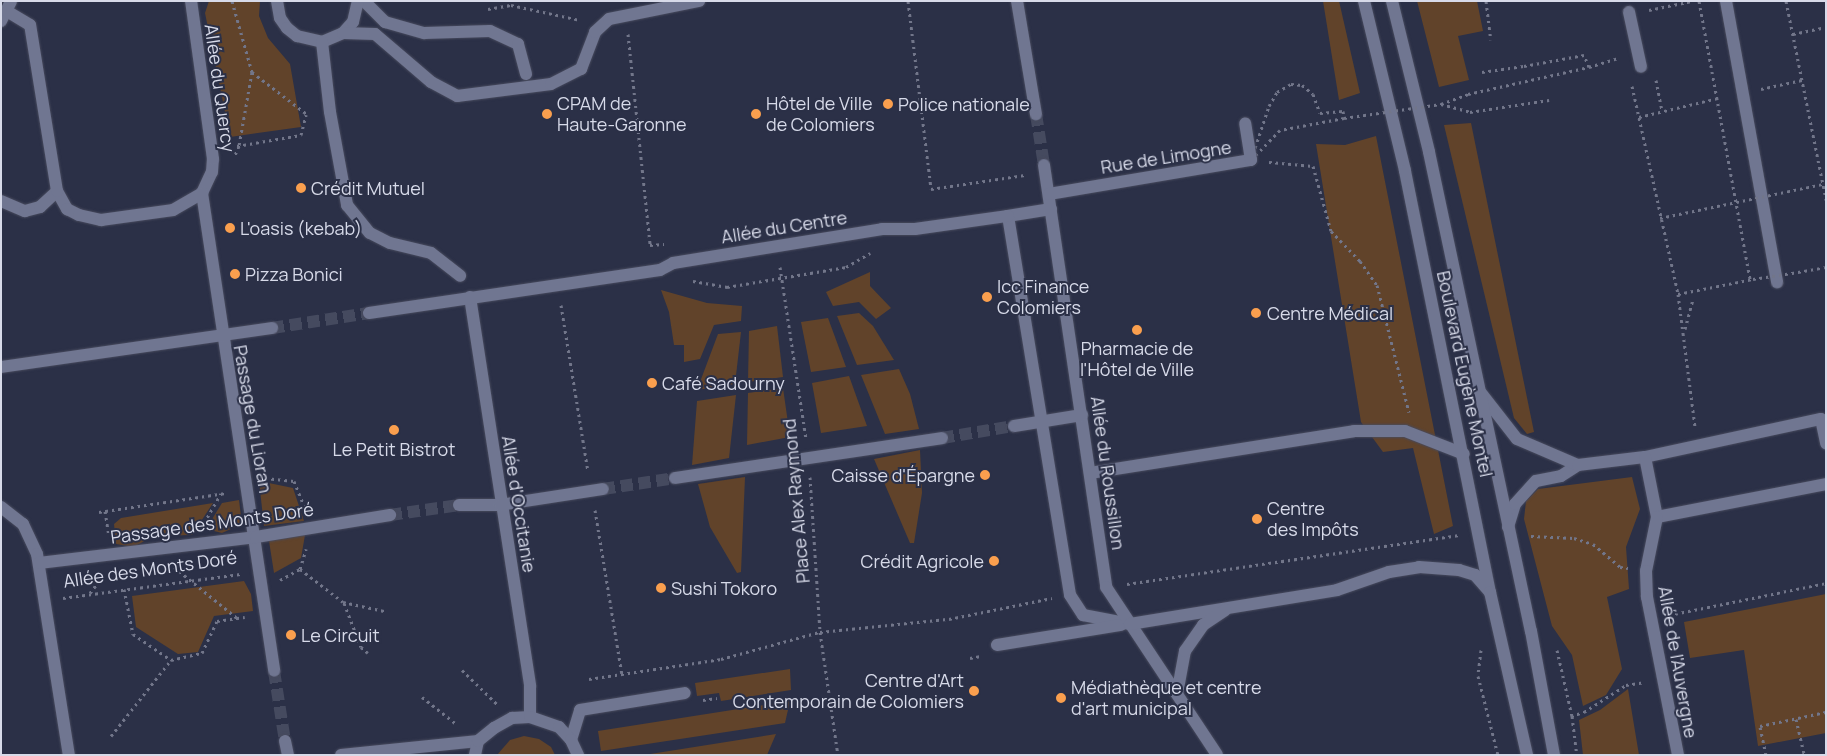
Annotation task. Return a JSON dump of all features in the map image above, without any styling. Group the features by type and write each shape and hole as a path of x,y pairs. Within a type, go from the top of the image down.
{"street":[{"name":"Allée du Quercy","path":"192,1 212,148 212,172 202,193"},
{"path":"277,1 280,18 287,28 297,36 322,42 344,33 375,34 431,82 457,96 551,84 581,69 595,32 602,25 626,14 699,1"},
{"path":"344,33 353,22 358,1"},
{"path":"364,1 385,22 424,33 490,31 518,44 526,74"},
{"path":"1018,1 1036,114"},
{"name":"Boulevard Eugène Montel","path":"1364,1 1405,171 1464,454 1490,592 1527,755"},
{"name":"Boulevard Eugène Montel","path":"1392,1 1428,152 1531,631 1554,755"},
{"path":"1726,1 1777,282"},
{"path":"7,11 30,24 57,191 67,209 79,215 101,220 173,210 202,193"},
{"path":"1629,12 1641,67"},
{"path":"322,42 330,112 343,196 362,226 390,243 431,254 460,276"},
{"name":"Rue de Limogne","path":"1049,194 1251,160 1245,123"},
{"name":"Allée du Roussillon","path":"1045,169 1106,587 1217,755"},
{"path":"1,201 25,212 40,207 57,191"},
{"name":"Passage du Lioran","path":"202,193 221,336 256,537"},
{"name":"Allée du Centre","path":"368,313 660,270 673,263 882,229 915,229 1051,209"},
{"path":"1008,216 1040,421 1070,594 1082,615 1130,624"},
{"name":"Allée d'Occitanie","path":"470,297 500,505 530,686 530,716"},
{"path":"1,367 272,328"},
{"path":"1478,389 1500,421 1517,439 1578,465"},
{"path":"1014,426 1082,415"},
{"path":"1508,527 1515,504 1536,481 1561,476 1578,465 1645,457 1698,444 1821,419 1826,443"},
{"path":"1090,473 1354,431 1404,431 1464,454"},
{"path":"675,478 942,438"},
{"name":"Allée de l'Auvergne","path":"1645,457 1657,516 1646,571 1647,597 1678,755"},
{"path":"1657,516 1826,484"},
{"path":"459,505 500,505 603,489"},
{"path":"1,508 23,524 39,563 69,755"},
{"name":"Passage des Monts Doré","path":"39,563 256,537 390,516"},
{"name":"Allée des Monts Doré","path":"256,537 261,590 274,671"},
{"path":"997,645 1337,590 1389,572 1419,568 1459,570 1475,575 1490,592"},
{"path":"1177,694 1185,651 1203,625 1228,608"},
{"path":"571,740 580,710 685,693"},
{"path":"341,755 478,741 512,718 530,716 559,727 571,740 578,755"},
{"path":"285,741 288,755"},
{"path":"475,755 478,741"}],"path":[{"path":"231,163 239,146 252,72 232,1"},
{"path":"908,1 931,189 1045,169"},
{"path":"1486,1 1491,40"},
{"path":"1699,1 1750,280"},
{"path":"1786,1 1826,200"},
{"path":"482,9 511,5 602,25"},
{"path":"626,14 650,245 670,243"},
{"path":"1792,34 1826,27"},
{"path":"1280,130 1344,118 1441,104 1468,94 1589,67 1584,55 1482,72"},
{"path":"252,72 306,116 330,112"},
{"path":"1755,90 1802,80"},
{"path":"1631,82 1678,294 1698,444"},
{"path":"1269,106 1284,87 1302,85 1313,94 1320,113 1343,111 1344,118"},
{"path":"1639,117 1727,96"},
{"path":"1441,104 1470,112 1550,100"},
{"path":"212,148 239,146 301,135 306,116"},
{"path":"1251,160 1312,166 1331,232 1360,261 1377,285 1388,337 1410,412 1414,416"},
{"path":"1660,218 1822,184"},
{"name":"Place Alex Raymond","path":"777,246 809,457 820,632 838,755"},
{"path":"660,270 700,284 727,287 846,267 873,251"},
{"path":"1678,294 1826,267"},
{"path":"1684,332 1693,298"},
{"path":"244,476 294,481 313,528 300,569 261,590"},
{"path":"99,512 247,490"},
{"path":"191,545 221,494"},
{"path":"151,549 237,618"},
{"path":"300,569 344,602 384,611"},
{"name":"Allée des Monts Doré","path":"45,601 260,572"},
{"path":"1668,615 1826,584"},
{"path":"124,589 133,634 171,660"},
{"path":"589,679 721,659 820,632 949,619 1070,594"},
{"path":"344,602 361,647 368,653"},
{"path":"111,736 171,660 202,653 217,622 265,614"},
{"path":"462,670 512,718"},
{"path":"1546,720 1584,712 1626,686"},
{"path":"422,697 478,741"},
{"path":"698,700 717,698"},
{"path":"1766,755 1760,726 1826,712"},
{"path":"1796,719 1804,755"}],"shaded area":[{"path":"209,1 260,1 259,16 268,38 290,64 301,127 230,137 205,13"},
{"path":"1323,1 1339,1 1360,93 1339,100"},
{"path":"1417,1 1477,1 1483,31 1458,36 1469,80 1439,87"},
{"path":"1471,123 1534,432 1527,434 1514,418 1444,125"},
{"path":"1376,136 1453,526 1434,534 1413,448 1383,452 1361,422 1316,144 1345,145"},
{"path":"870,272 870,286 891,308 876,319 859,302 833,306 826,292"},
{"path":"661,290 707,303 742,306 741,321 714,325 700,359 684,362 684,345 674,345 669,312"},
{"path":"859,313 873,326 894,360 857,365 837,316"},
{"path":"828,318 846,367 811,372 801,322"},
{"path":"777,326 783,377 748,382 749,331"},
{"path":"741,332 735,384 697,390 718,334"},
{"path":"899,369 910,394 919,429 885,434 861,375"},
{"path":"849,376 867,426 821,433 812,383"},
{"path":"783,388 790,437 747,445 748,393"},
{"path":"736,395 729,458 692,465 697,401"},
{"path":"920,450 922,493 914,543 910,543 874,459"},
{"path":"745,477 741,572 737,573 710,527 698,484"},
{"path":"1632,477 1640,509 1626,547 1629,589 1607,597 1622,669 1606,695 1583,706 1572,655 1552,626 1524,519 1526,501 1538,489"},
{"path":"259,481 293,488 304,521 264,526"},
{"path":"239,500 242,524 222,533 206,529 222,503"},
{"path":"213,503 192,535 153,536 134,547 116,544 114,524 121,518"},
{"path":"305,535 301,558 274,573 269,541"},
{"path":"244,581 251,594 253,611 214,616 198,652 178,654 136,627 132,596"},
{"path":"1826,594 1826,733 1758,746 1744,650 1690,658 1684,622"},
{"path":"790,669 791,690 721,701 719,693 697,696 695,683"},
{"path":"1628,689 1639,755 1583,755 1579,720 1600,710"},
{"path":"790,701 785,723 601,751 598,731"},
{"path":"776,734 767,755 644,755"},
{"path":"524,736 539,739 551,747 555,755 497,755 510,740"}],"tunnel":[{"path":"1036,114 1044,165"},
{"path":"272,328 369,313"},
{"path":"942,438 1014,426"},
{"path":"603,489 675,478"},
{"path":"390,515 459,505"},
{"path":"274,671 285,741"}],"place":[{"name":"Police nationale","path":"888,104"},
{"name":"CPAM de Haute-Garonne","path":"547,114"},
{"name":"Hôtel de Ville de Colomiers","path":"756,114"},
{"name":"Crédit Mutuel","path":"301,188"},
{"name":"L'oasis (kebab)","path":"230,228"},
{"name":"Pizza Bonici","path":"235,274"},
{"name":"Icc Finance Colomiers","path":"987,297"},
{"name":"Centre Médical","path":"1256,313"},
{"name":"Pharmacie de l'Hôtel de Ville","path":"1137,330"},
{"name":"Café Sadourny","path":"652,383"},
{"name":"Le Petit Bistrot","path":"394,430"},
{"name":"Caisse d'Épargne","path":"985,475"},
{"name":"Centre des Impôts","path":"1257,519"},
{"name":"Crédit Agricole","path":"994,561"},
{"name":"Sushi Tokoro","path":"661,588"},
{"name":"Le Circuit","path":"291,635"},
{"name":"Centre d'Art Contemporain de Colomiers","path":"974,691"},
{"name":"Médiathèque et centre d'art municipal","path":"1061,698"}]}
